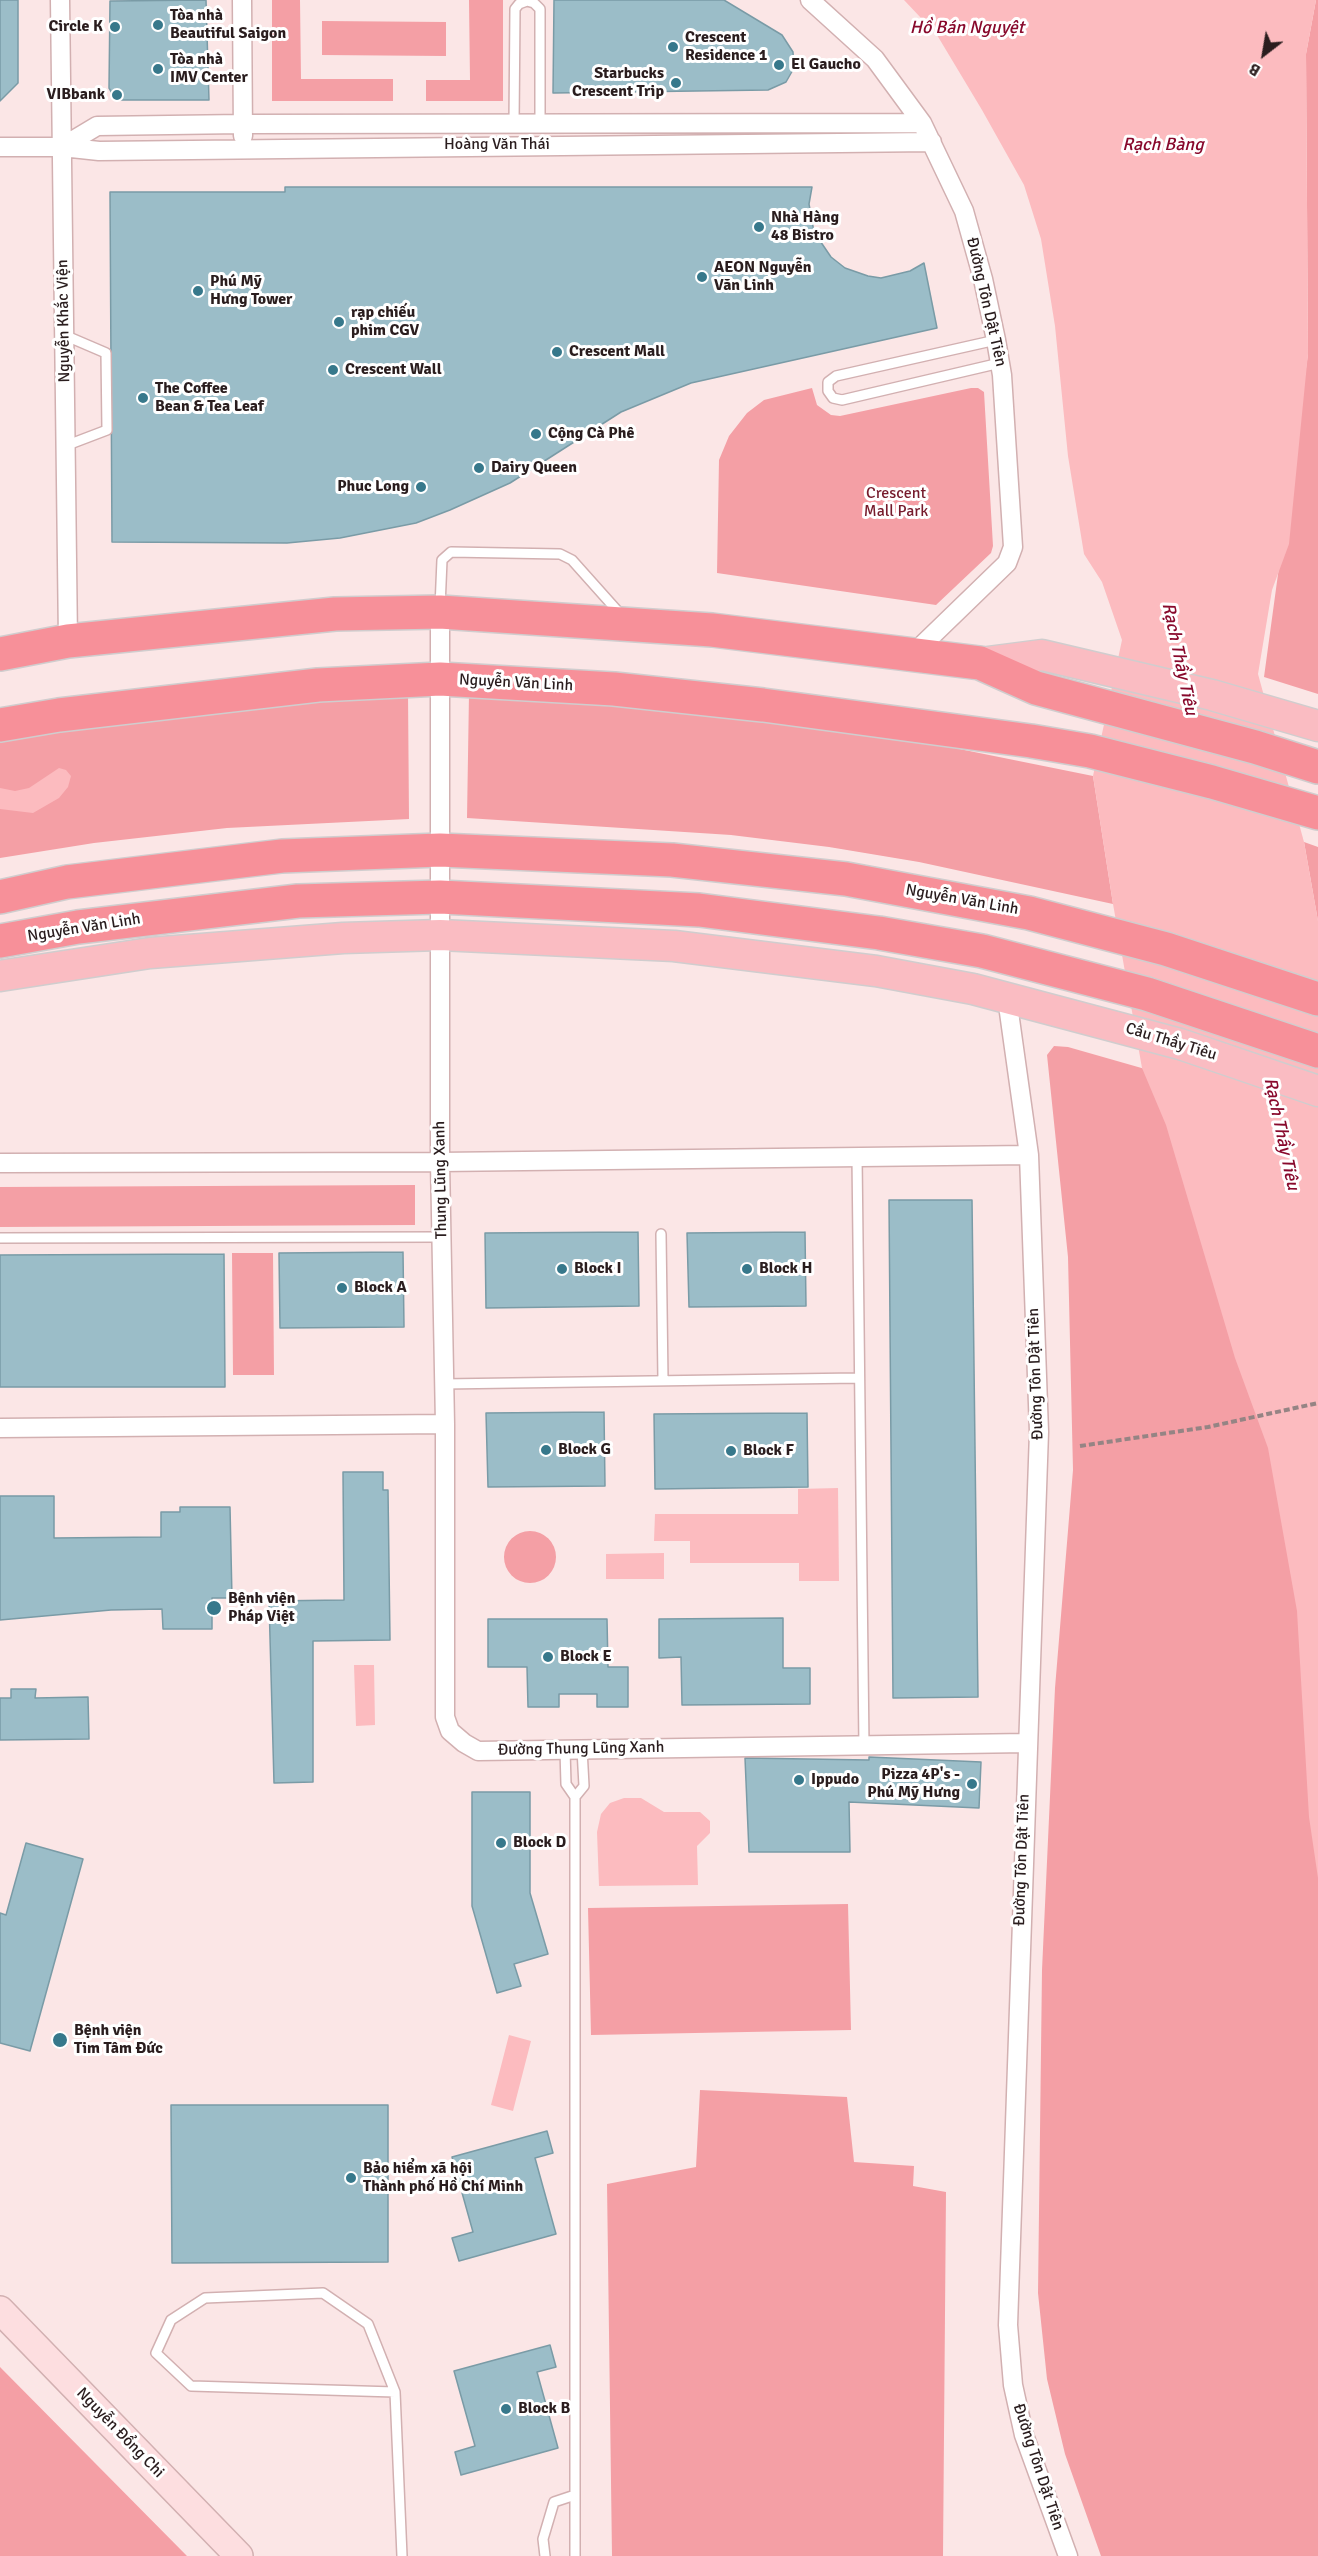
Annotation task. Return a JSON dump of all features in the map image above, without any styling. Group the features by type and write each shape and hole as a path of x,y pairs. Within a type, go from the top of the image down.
{"highway":[{"path":"0,654 68,641 335,614 440,612 742,633 980,663 1036,688 1318,766"},
{"name":"Nguyễn Văn Linh","path":"0,725 59,715 318,685 440,679 614,688 1032,741 1132,760 1318,813"},
{"name":"Nguyễn Văn Linh","path":"0,897 67,882 263,858 440,850 739,865 846,879 1029,913 1166,949 1318,999"},
{"name":"Nguyễn Văn Linh","path":"0,941 78,927 298,901 440,897 653,907 738,914 931,941 1027,962 1147,994 1318,1051"}],"main road":[{"path":"980,663 1042,656 1212,694 1318,726"},
{"name":"Nguyễn Văn Linh","path":"0,976 204,947 300,940 440,936 616,941 772,956 876,971 1014,999"},
{"name":"Cầu Thầy Tiêu","path":"1014,999 1180,1044 1318,1091"}],"street":[{"name":"Nguyễn Khắc Viện","path":"60,0 68,641"},
{"path":"242,0 243,148"},
{"name":"Đường Tôn Dật Tiên","path":"810,0 875,60 922,123 932,142 964,211 983,279 1000,363 1013,547 1007,563 913,654"},
{"name":"Hoàng Văn Thái","path":"62,147 97,126 922,123"},
{"path":"410,124 410,146"},
{"name":"Hoàng Văn Thái","path":"0,147 62,147 99,151 932,142"},
{"name":"Thung Lũng Xanh","path":"440,612 440,1162 445,1424"},
{"name":"Đường Tôn Dật Tiên","path":"1014,999 1029,1155 1039,1432 1008,2325 1013,2385 1024,2435 1068,2556"},
{"path":"0,1163 440,1162 1029,1155"},
{"path":"0,1428 445,1424"},
{"name":"Đường Thung Lũng Xanh","path":"445,1424 445,1716 450,1731 478,1751 1027,1743"},
{"name":"Nguyễn Đổng Chi","path":"0,2310 240,2556"}],"lane":[{"path":"514,124 515,9 519,4 527,1 534,3 540,9 540,124"},
{"path":"64,335 106,353 107,430 65,446"},
{"path":"996,340 836,376 828,382 828,391 833,398 842,400 1000,363"},
{"path":"440,612 442,560 451,552 560,554 572,560 629,624"},
{"path":"857,1157 864,1746"},
{"path":"661,1234 663,1380"},
{"path":"0,1238 442,1237"},
{"path":"443,1384 858,1378"},
{"path":"573,1750 566,1784 575,1797 575,2556"},
{"path":"573,1750 584,1786 575,1797"},
{"path":"395,2392 190,2386 156,2353 171,2320 205,2298 323,2293 368,2324 395,2392 402,2556"},
{"path":"545,2556 543,2539 554,2502 575,2495"}],"path":[{"path":"1080,1446 1208,1427 1318,1403"}],"green space":[{"path":"272,0 300,0 301,79 393,79 393,101 272,101"},
{"path":"469,0 503,0 503,101 426,101 426,80 470,80"},
{"path":"1316,0 1318,0 1318,694 1264,677 1308,354 1306,54"},
{"path":"322,21 446,22 446,56 322,55"},
{"name":"Crescent Mall Park","path":"812,388 817,405 831,415 840,416 971,388 978,388 984,392 993,546 991,553 936,605 717,573 719,460 729,436 747,413 764,400"},
{"path":"408,693 409,819 227,828 94,843 0,858 0,741 191,706"},
{"path":"469,694 595,697 900,737 1093,776 1113,904 919,862 829,847 731,835 467,818"},
{"path":"1304,842 1318,847 1318,921"},
{"path":"1054,1046 1068,1047 1187,1081 1318,1558 1318,2556 1101,2556 1065,2454 1047,2379 1038,2293 1042,1970 1055,1688 1073,1470 1068,1257 1047,1055"},
{"path":"415,1185 415,1225 0,1227 0,1187"},
{"path":"232,1253 273,1253 274,1375 233,1375"},
{"path":"530,1531 540,1533 548,1539 554,1547 556,1557 554,1567 548,1575 540,1581 530,1583 520,1581 512,1575 506,1567 504,1557 506,1547 512,1539 520,1533"},
{"path":"848,1904 851,2030 591,2035 588,1908"},
{"path":"700,2090 847,2097 854,2162 914,2166 913,2186 946,2192 943,2556 612,2556 607,2184 696,2167"},
{"path":"0,2367 187,2556 0,2556"}],"water":[{"name":"Rạch Bàng","path":"904,0 1316,0 1306,54 1308,354 1289,544 1272,590 1258,674 1304,842 1318,921 1318,1878 1309,1817 1297,1611 1268,1448 1235,1358 1166,1125 1142,1068 1113,904 1093,776 1122,640 1102,582 1084,554 1068,456 1055,326 1041,239 1024,185 982,110 937,35"},
{"path":"59,768 66,770 71,776 68,787 59,798 33,813 0,809 0,788 15,791 29,788"},
{"path":"838,1488 839,1581 799,1581 799,1563 690,1563 690,1541 654,1541 655,1514 798,1514 798,1489"},
{"path":"664,1553 664,1579 606,1579 606,1554"},
{"path":"354,1665 374,1665 375,1725 356,1726"},
{"path":"624,1798 641,1798 664,1812 700,1812 710,1821 710,1833 697,1846 698,1885 599,1886 597,1832 601,1814 610,1803"},
{"path":"509,2035 531,2041 513,2111 491,2105"}],"building":[{"path":"0,0 18,0 18,83 0,101"},
{"path":"206,0 209,100 116,100 109,88 110,1"},
{"name":"Crescent Residence 1","path":"554,0 724,0 782,35 793,52 794,68 786,82 768,90 553,93"},
{"name":"Crescent Mall","path":"285,187 812,187 809,204 814,232 831,257 845,268 881,278 910,271 924,263 937,328 691,383 621,412 510,483 416,523 340,538 287,543 112,542 110,192 285,192"},
{"path":"889,1200 972,1200 978,1697 893,1698"},
{"name":"Block I","path":"638,1232 639,1306 486,1308 485,1233"},
{"name":"Block H","path":"805,1232 806,1306 689,1307 687,1233"},
{"name":"Block A","path":"403,1252 404,1327 280,1328 279,1253"},
{"path":"224,1254 225,1387 0,1387 0,1255"},
{"name":"Block G","path":"604,1412 605,1486 488,1487 486,1413"},
{"name":"Block F","path":"807,1413 808,1487 655,1489 654,1414"},
{"path":"343,1472 383,1472 383,1490 388,1490 390,1640 313,1641 313,1782 274,1783 269,1601 344,1600"},
{"path":"0,1496 54,1496 54,1538 161,1537 161,1512 180,1512 180,1507 230,1507 232,1598 212,1598 212,1629 163,1629 162,1609 111,1610 0,1620"},
{"path":"783,1618 783,1668 810,1668 810,1704 682,1705 681,1657 659,1658 659,1619"},
{"name":"Block E","path":"488,1619 607,1619 608,1667 628,1667 628,1707 597,1707 597,1694 559,1694 559,1707 528,1707 527,1667 488,1667"},
{"path":"11,1689 36,1689 35,1698 88,1697 89,1739 0,1740 0,1698 11,1698"},
{"path":"869,1757 981,1762 979,1808 849,1802 850,1852 749,1852 745,1758 869,1760"},
{"name":"Block D","path":"472,1792 530,1792 530,1893 548,1954 514,1964 521,1986 497,1993 472,1906"},
{"path":"26,1843 83,1859 30,2051 0,2043 0,1913 6,1915"},
{"path":"171,2105 388,2105 388,2262 172,2263"},
{"path":"547,2131 553,2153 535,2158 556,2234 459,2261 452,2238 473,2232 452,2157"},
{"name":"Block B","path":"550,2345 556,2367 537,2372 558,2448 461,2475 455,2452 475,2446 454,2371"}],"place":[{"name":"Tòa nhà Beautiful Saigon","path":"158,25"},
{"name":"Circle K","path":"115,27"},
{"name":"Crescent Residence 1","path":"673,47"},
{"name":"El Gaucho","path":"779,65"},
{"name":"Tòa nhà IMV Center","path":"158,69"},
{"name":"Starbucks Crescent Trip","path":"676,83"},
{"name":"VIBbank","path":"117,95"},
{"name":"Nhà Hàng 48 Bistro","path":"759,227"},
{"name":"AEON Nguyễn Văn Linh","path":"702,277"},
{"name":"Phú Mỹ Hưng Tower","path":"198,291"},
{"name":"rạp chiếu phim CGV","path":"339,322"},
{"name":"Crescent Mall","path":"557,352"},
{"name":"Crescent Wall","path":"333,370"},
{"name":"The Coffee Bean & Tea Leaf","path":"143,398"},
{"name":"Cộng Cà Phê","path":"536,434"},
{"name":"Dairy Queen","path":"479,468"},
{"name":"Phuc Long","path":"421,487"},
{"name":"Block I","path":"562,1269"},
{"name":"Block H","path":"747,1269"},
{"name":"Block A","path":"342,1288"},
{"name":"Block G","path":"546,1450"},
{"name":"Block F","path":"731,1451"},
{"name":"Bệnh viện Pháp Việt","path":"214,1608"},
{"name":"Block E","path":"548,1657"},
{"name":"Ippudo","path":"799,1780"},
{"name":"Pizza 4P's - Phú Mỹ Hưng","path":"972,1784"},
{"name":"Block D","path":"501,1843"},
{"name":"Bệnh viện Tim Tâm Đức","path":"60,2040"},
{"name":"Bảo hiểm xã hội Thành phố Hồ Chí Minh","path":"351,2178"},
{"name":"Block B","path":"506,2409"}],"water label":[{"name":"Hồ Bán Nguyệt","path":"967,28"},
{"name":"Rạch Thầy Tiêu","path":"1179,659"},
{"name":"Rạch Thầy Tiêu","path":"1281,1134"}]}
